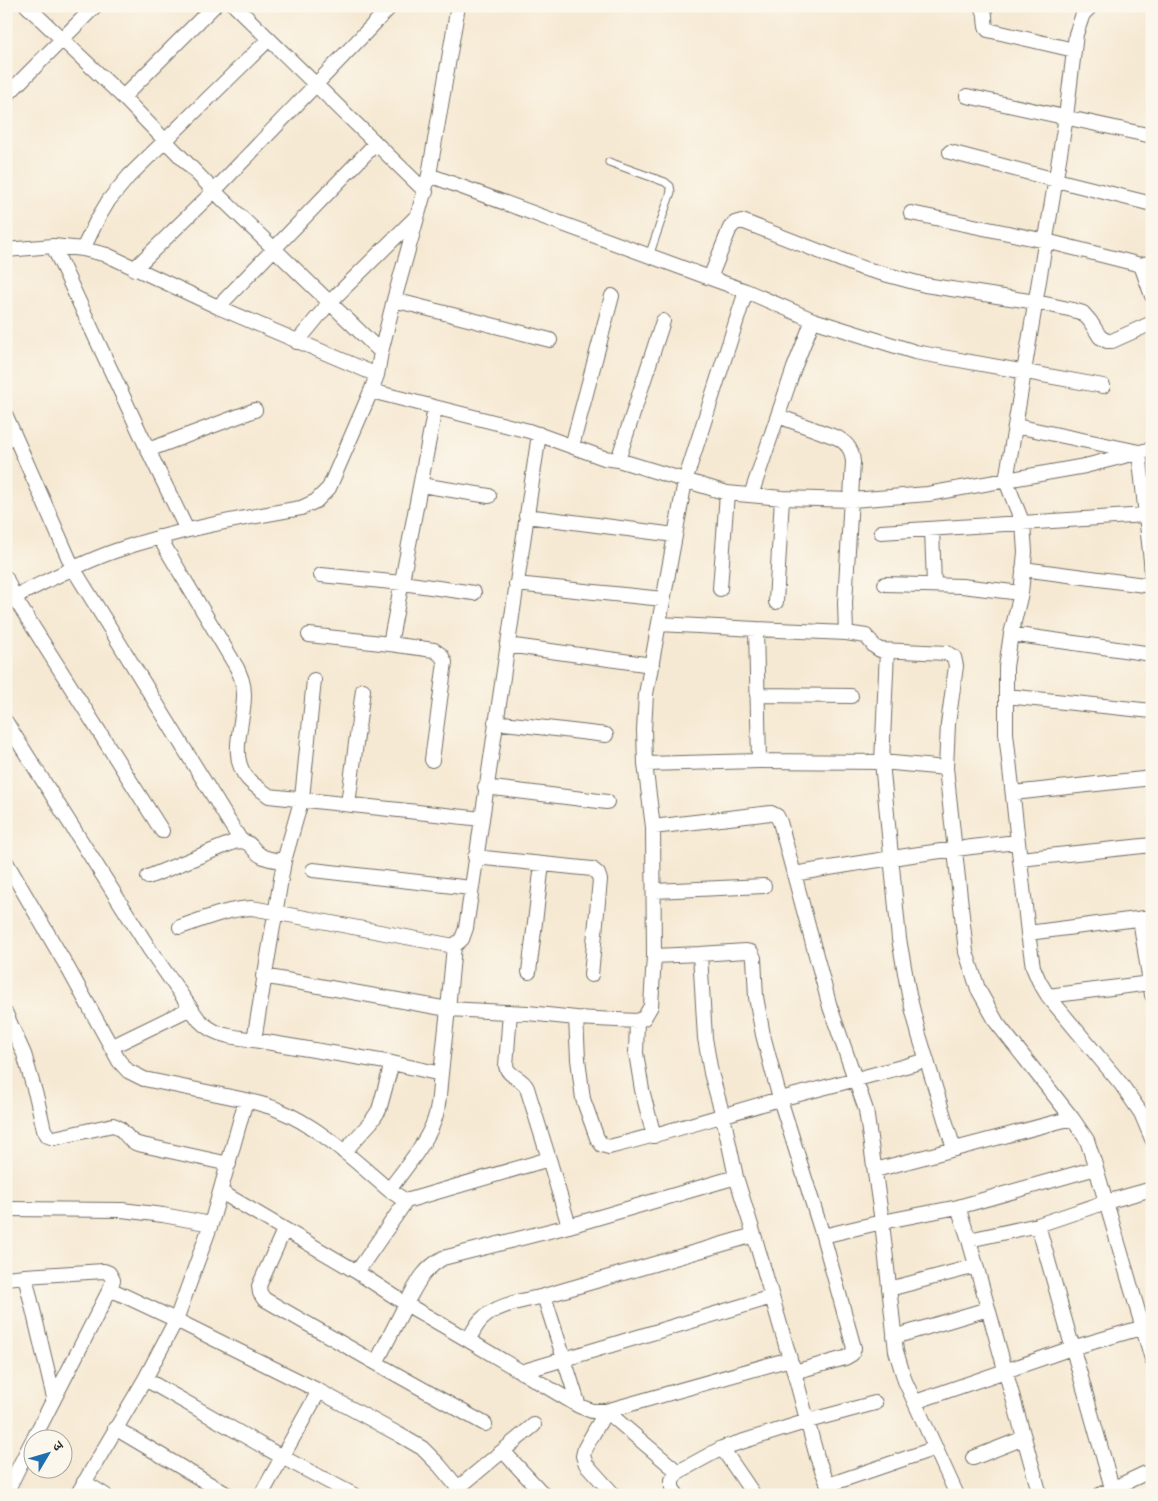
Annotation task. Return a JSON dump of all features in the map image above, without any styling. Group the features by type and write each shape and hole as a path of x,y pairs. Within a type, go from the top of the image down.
{"street":[{"path":"27,6 123,97 214,191 381,352"},
{"path":"6,96 95,6"},
{"path":"123,97 214,6"},
{"path":"235,6 426,192"},
{"path":"134,269 214,191 391,6"},
{"path":"10,599 73,568 113,552 187,530 302,508 316,501 329,488 377,375 394,300 426,192 458,6"},
{"path":"980,6 985,12 985,24 988,30 1074,50"},
{"path":"1084,9 1076,34 1066,117 1006,481 1023,524 1025,552 1021,593 1011,634 1006,667 1006,733 1033,966 1048,996 1146,1112 1152,1139"},
{"path":"83,249 109,200 130,176 269,39"},
{"path":"966,96 1152,136"},
{"path":"218,307 376,143"},
{"path":"950,152 1152,204"},
{"path":"430,175 746,291 814,320 863,336 915,352 1103,386"},
{"path":"911,213 1146,263 1152,296"},
{"path":"297,342 330,302 419,214"},
{"path":"710,278 730,228 735,223 742,222 862,268 898,278 925,285 1036,302 1083,313 1100,337 1107,341 1112,341 1152,323"},
{"path":"54,246 187,530"},
{"path":"6,250 54,246 83,249 108,255 134,269 218,307 377,375"},
{"path":"263,976 448,1009 637,1021 644,1018 651,1006 654,956 653,827 645,764 646,694 685,481 746,291"},
{"path":"572,446 612,296"},
{"path":"394,300 550,340"},
{"path":"751,495 794,368 814,320"},
{"path":"618,460 663,321"},
{"path":"371,391 539,434 604,458 618,460 727,493 782,498 852,500 928,494 1085,466 1145,451"},
{"path":"390,644 435,408"},
{"path":"148,450 255,410"},
{"path":"6,416 73,568 241,841"},
{"path":"778,416 838,438 846,443 852,452 854,462 845,604 846,633"},
{"path":"1016,426 1145,451"},
{"path":"389,1190 429,1133 435,1120 454,946 462,938 466,928 539,434"},
{"path":"1145,451 1146,515 1152,577"},
{"path":"421,485 489,496"},
{"path":"720,589 727,493"},
{"path":"776,602 782,498"},
{"path":"881,532 1146,515"},
{"path":"526,516 675,535"},
{"path":"932,529 934,584"},
{"path":"159,537 237,668 243,682 244,696 238,753 246,778 269,796 482,818"},
{"path":"1023,569 1152,586"},
{"path":"321,575 402,583 474,593"},
{"path":"6,578 10,599 162,832"},
{"path":"516,584 664,599"},
{"path":"884,584 934,584 1021,593"},
{"path":"659,624 846,633 866,636 880,650 947,653 954,657 956,666 948,724 946,768 966,952 978,989 997,1023 1072,1118 1087,1140 1147,1326 1152,1359"},
{"path":"756,629 759,761"},
{"path":"1011,634 1152,654"},
{"path":"310,635 434,650 441,655 445,662 432,760"},
{"path":"507,645 652,665"},
{"path":"887,650 882,762 900,939 909,995 919,1035 954,1149"},
{"path":"254,1040 263,976 284,861 302,798 314,680"},
{"path":"348,804 363,690"},
{"path":"757,695 851,696"},
{"path":"1006,696 1152,711"},
{"path":"6,722 150,950 199,1020 207,1028 218,1034 392,1063 441,1074"},
{"path":"495,722 606,735"},
{"path":"645,764 759,761 882,762 946,768"},
{"path":"1013,793 1152,778"},
{"path":"486,787 607,802"},
{"path":"653,827 771,813 777,816 780,822 830,1007 866,1110 882,1222 896,1351 905,1381 957,1495"},
{"path":"148,878 234,842 241,841 247,842 264,858 284,861"},
{"path":"794,874 955,848 1018,842"},
{"path":"1020,859 1152,845"},
{"path":"476,857 592,869 598,874 600,880 591,975"},
{"path":"6,862 119,1061 128,1071 144,1080 246,1100 276,1109 312,1128 389,1190 406,1201"},
{"path":"529,972 542,864"},
{"path":"313,870 472,888"},
{"path":"654,891 764,886"},
{"path":"180,927 226,911 238,908 252,908 454,946"},
{"path":"1028,933 1146,918 1151,989 1048,996"},
{"path":"221,1192 521,1372 579,1406 592,1411 606,1411 792,1365 845,1358 852,1354 854,1348 823,1236 780,1099 763,1036 756,997 754,958 751,952 746,950 654,956"},
{"path":"700,954 705,1038 711,1073 723,1116 736,1177 792,1365 817,1457 832,1490 936,1448"},
{"path":"111,1047 191,1008"},
{"path":"510,1012 507,1071 524,1082 527,1088 569,1226"},
{"path":"6,1014 24,1054 44,1130 48,1136 54,1138 113,1125 119,1127 131,1142 229,1164"},
{"path":"576,1018 578,1060 583,1099 597,1138 602,1145 609,1148 780,1099 927,1060"},
{"path":"637,1021 636,1053 642,1090 654,1136"},
{"path":"344,1152 371,1122 379,1110 392,1063"},
{"path":"77,1495 145,1379 176,1320 211,1224 246,1100"},
{"path":"875,1170 1072,1118"},
{"path":"357,1272 406,1201 549,1160"},
{"path":"823,1236 958,1207 1096,1168"},
{"path":"376,1362 406,1304 431,1264 443,1258 569,1226 736,1177"},
{"path":"969,1240 1038,1224 1152,1189"},
{"path":"958,1207 969,1240 1040,1495"},
{"path":"6,1209 122,1210 164,1214 211,1224"},
{"path":"1038,1224 1072,1348 1108,1493 1152,1470"},
{"path":"284,1230 259,1286 260,1293 264,1299 484,1424"},
{"path":"468,1340 480,1321 492,1311 509,1304 544,1296 754,1235"},
{"path":"889,1289 976,1266"},
{"path":"6,1278 104,1271 109,1273 113,1280 39,1428"},
{"path":"25,1276 54,1398"},
{"path":"110,1289 319,1391 422,1448 461,1491 503,1451 534,1425"},
{"path":"544,1296 579,1406"},
{"path":"521,1372 772,1296"},
{"path":"894,1337 988,1309"},
{"path":"915,1402 1004,1370 1147,1326"},
{"path":"145,1379 282,1457 354,1495"},
{"path":"261,1495 319,1391"},
{"path":"677,1495 672,1488 672,1480 678,1472 722,1448 808,1421 875,1403"},
{"path":"606,1411 678,1472"},
{"path":"606,1411 585,1448 583,1456 586,1464 614,1495"},
{"path":"115,1428 226,1494"},
{"path":"973,1458 1024,1438"},
{"path":"722,1448 754,1495"},
{"path":"503,1451 544,1495"},
{"path":"6,1493 22,1462"},
{"path":"84,1482 105,1495"}],"lane":[{"path":"609,162 665,182 670,186 671,192 649,256"}]}
